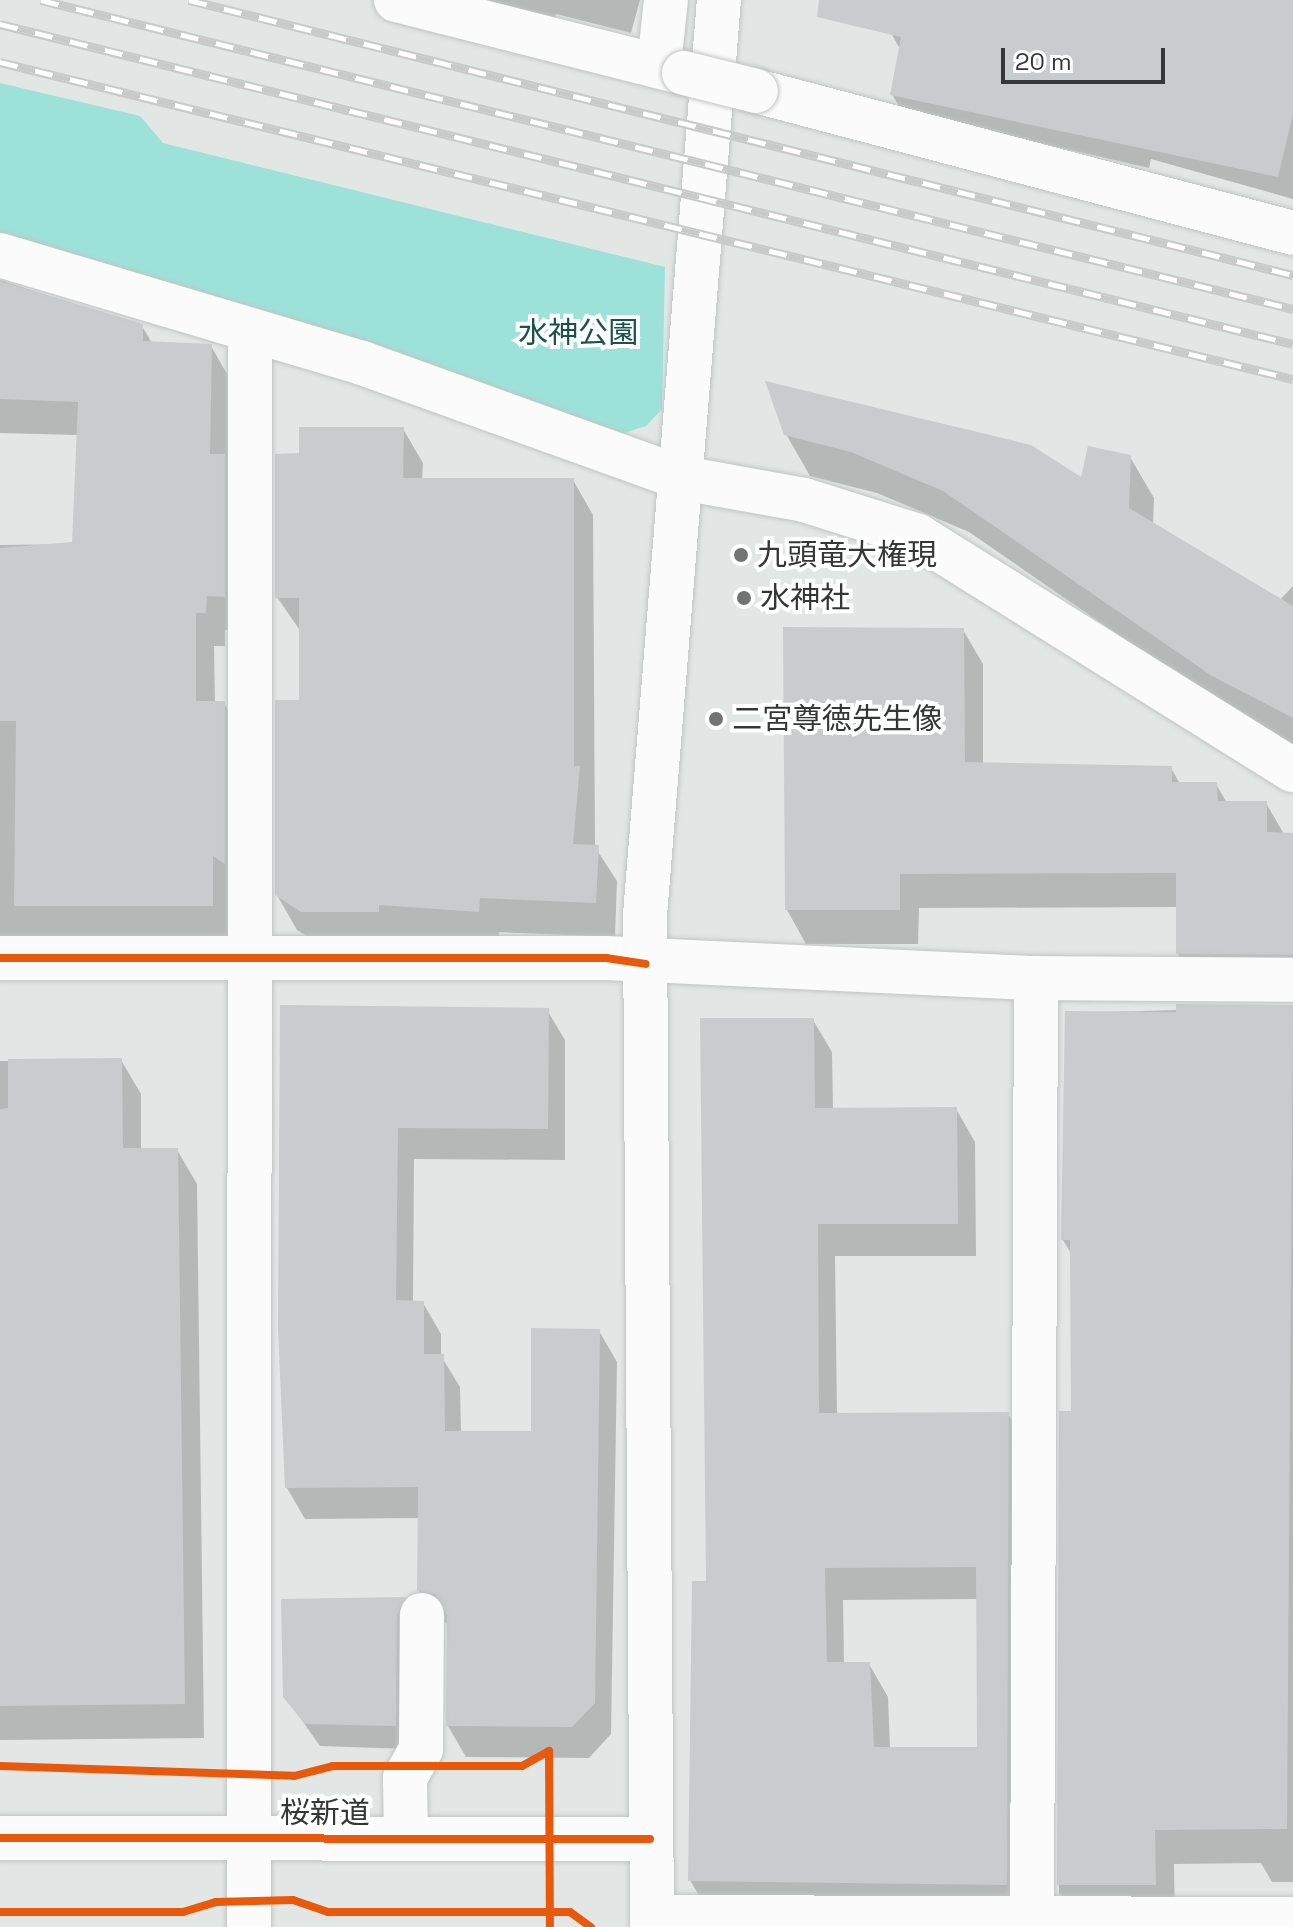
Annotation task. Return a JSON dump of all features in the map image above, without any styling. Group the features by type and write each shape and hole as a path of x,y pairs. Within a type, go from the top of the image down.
{"street":[{"path":"396,0 460,7 672,69 1293,233"},
{"path":"666,0 672,69"},
{"path":"719,0 646,964 652,1922 1032,1923 1293,1919"},
{"path":"0,255 250,330 682,478 804,500 918,536 1293,770"},
{"path":"249,1927 250,330"},
{"path":"0,958 646,964 1036,978 1293,980"},
{"path":"1032,1923 1036,978"},
{"path":"406,1838 405,1778 421,1749 422,1615"},
{"name":"桜新道","path":"0,1838 650,1839"}],"green space":[{"name":"水神公園","path":"0,83 140,116 163,143 665,267 662,409 646,426 615,436 0,237"}],"building":[{"path":"819,0 1293,0 1293,114 1278,177 890,95 901,37 817,17"},
{"path":"0,281 143,324 143,341 212,344 210,454 225,454 225,597 207,596 206,613 196,613 196,701 225,701 225,864 213,856 213,906 14,906 16,721 0,721 0,548 72,542 78,402 0,399"},
{"path":"765,381 1031,445 1081,477 1088,446 1131,455 1129,508 1293,606 1293,718 1212,676 943,491 851,452 784,435"},
{"path":"299,427 404,427 403,478 574,478 574,766 580,766 573,844 599,845 596,903 480,898 479,912 379,905 379,912 301,912 275,895 275,700 299,700 299,598 275,598 275,454 299,453"},
{"path":"783,627 964,628 965,762 1172,766 1172,782 1217,782 1218,801 1267,801 1267,832 1293,833 1293,955 1176,954 1176,873 900,874 900,910 785,910"},
{"path":"1176,1004 1293,1005 1287,1829 1155,1830 1156,1885 1057,1885 1059,1411 1071,1411 1070,1240 1061,1240 1065,1011 1176,1012"},
{"path":"280,1005 549,1008 548,1129 398,1128 396,1300 424,1301 424,1354 444,1354 445,1431 531,1431 531,1328 600,1329 595,1703 572,1727 446,1726 447,1615 435,1594 417,1591 418,1487 285,1488 278,1328"},
{"path":"700,1018 814,1018 815,1108 957,1107 958,1224 818,1224 819,1413 1009,1412 1007,1885 688,1881 692,1581 706,1581","holes":["976,1567 977,1747 874,1747 870,1662 827,1662 825,1568"]},
{"path":"122,1058 123,1148 178,1148 185,1704 0,1706 0,1109 8,1108 8,1059"},
{"path":"406,1597 397,1615 396,1726 305,1724 283,1697 281,1599"}],"railway":[{"path":"41,0 1293,309"},
{"path":"189,0 1293,275"},
{"path":"0,24 1293,344"},
{"path":"0,62 1293,379"}],"cycle path":[{"path":"0,958 606,958 646,964"},
{"path":"0,1766 294,1776 333,1766 522,1766 549,1751 550,1927"},
{"path":"0,1838 650,1839"},
{"path":"0,1912 183,1912 216,1902 293,1900 328,1912 570,1912 591,1927"}],"place":[{"name":"九頭竜大権現","path":"741,555"},
{"name":"水神社","path":"744,598"},
{"name":"二宮尊徳先生像","path":"716,719"}]}
